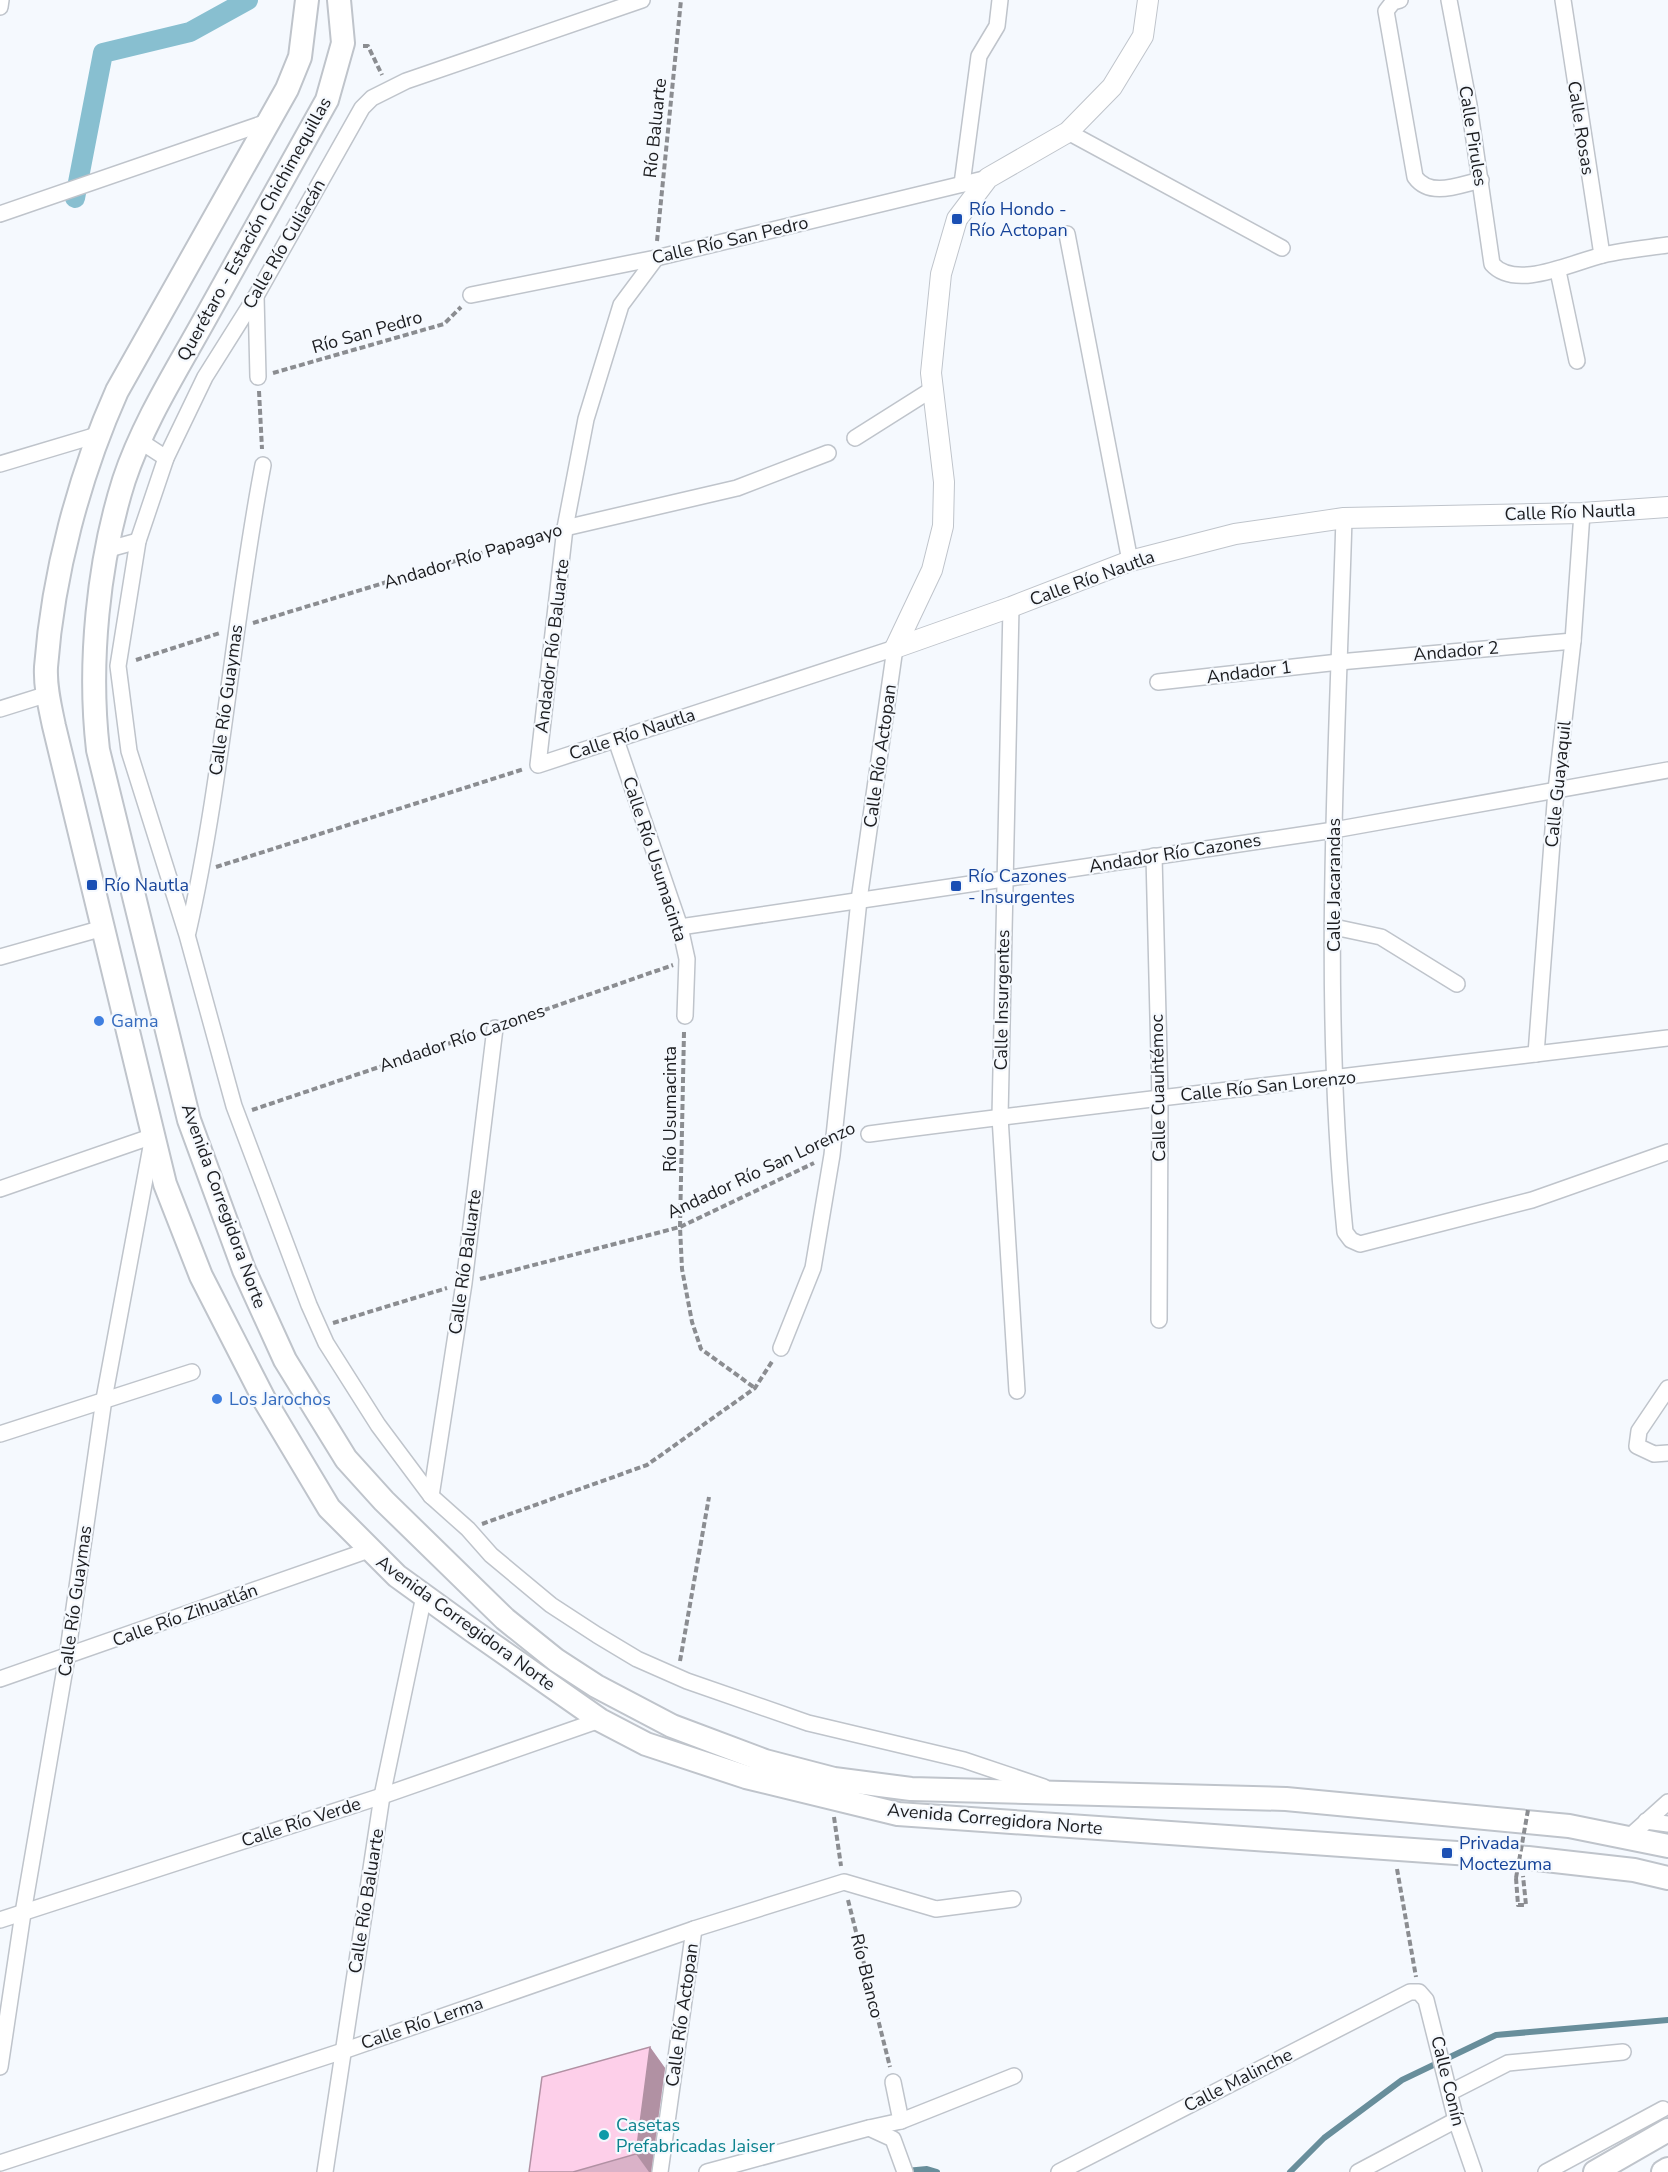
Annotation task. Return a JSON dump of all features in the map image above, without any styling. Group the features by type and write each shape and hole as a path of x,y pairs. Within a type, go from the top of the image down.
{"main road":[{"path":"270,121 300,57 307,0"},
{"name":"Querétaro - Estación Chichimequillas","path":"151,417 327,100 343,43 339,0"},
{"name":"Avenida Corregidora Norte","path":"270,121 117,391 97,435 68,536 46,669 48,694 165,1184 201,1276 265,1401 329,1508 397,1576 600,1720 646,1744 746,1777 898,1814 1504,1857 1634,1870 1668,1878"},
{"name":"Avenida Corregidora Norte","path":"151,417 124,481 109,549 95,628 93,710 98,750 189,1120 244,1270 274,1336 311,1406 346,1459 384,1501 505,1619 556,1660 596,1686 672,1726 765,1761 834,1779 911,1789 1286,1799 1518,1815 1569,1826 1637,1829 1668,1846"},
{"path":"1504,1857 1518,1815"},
{"path":"1595,2172 1665,2120"},
{"path":"1663,2172 1668,2169"}],"street":[{"path":"0,7 1,0"},
{"name":"Calle Río Culiacán","path":"642,0 406,81 372,98 362,108 256,296 205,377 166,458 138,541 118,666 129,751 187,935 237,1116 318,1327 378,1425 431,1497 468,1529 491,1555 551,1605 637,1659 677,1677 808,1723 964,1760 1061,1792"},
{"path":"962,184 979,56 997,26 1000,0"},
{"path":"988,178 1068,132 1112,87 1143,36 1148,0"},
{"name":"Calle Pirules","path":"1449,0 1492,264 1509,276 1558,271"},
{"name":"Calle Rosas","path":"1563,0 1602,255"},
{"path":"1396,1 1386,11 1415,177 1421,186 1435,189 1480,180"},
{"path":"0,214 270,121"},
{"path":"1068,132 1282,248"},
{"name":"Calle Río San Pedro","path":"471,295 656,258 988,178"},
{"name":"Calle Río Actopan","path":"781,1348 813,1268 832,1155 859,900 895,648 932,570 943,526 944,482 931,390 941,274 957,219 988,178"},
{"path":"1067,234 1130,561"},
{"path":"1577,361 1558,271 1602,255 1668,245"},
{"name":"Andador Río Baluarte","path":"538,765 565,528 586,419 601,363 621,305 656,258"},
{"path":"256,296 258,377"},
{"path":"855,438 931,390"},
{"path":"0,464 97,435"},
{"path":"140,441 166,458"},
{"name":"Andador Río Papagayo","path":"565,528 737,488 828,453"},
{"name":"Calle Río Guaymas","path":"187,935 201,872 246,551 263,465"},
{"name":"Calle Río Nautla","path":"538,765 895,648 1011,607 1130,561 1234,534 1344,518 1582,513 1668,507"},
{"name":"Calle Guayaquil","path":"1536,1054 1556,790 1573,641 1582,513"},
{"name":"Calle Jacarandas","path":"1344,518 1334,830 1334,1079 1345,1232 1351,1240 1360,1244 1532,1200 1668,1152"},
{"path":"109,549 138,541"},
{"name":"Calle Insurgentes","path":"1011,607 1000,1117 1017,1391"},
{"name":"Andador 2","path":"1340,662 1573,641"},
{"name":"Andador 1","path":"1158,682 1340,662"},
{"path":"0,709 48,694"},
{"name":"Calle Río Usumacinta","path":"616,740 680,927 687,959 685,1016"},
{"name":"Andador Río Cazones","path":"680,927 1334,830 1668,770"},
{"name":"Calle Cuauhtémoc","path":"1154,855 1160,1097 1159,1320"},
{"path":"1334,927 1381,937 1457,984"},
{"path":"0,957 103,928"},
{"name":"Calle Río Baluarte","path":"431,1497 464,1283 495,1028"},
{"name":"Calle Río San Lorenzo","path":"869,1134 1160,1097 1334,1079 1668,1038"},
{"path":"0,1190 153,1136"},
{"name":"Calle Río Guaymas","path":"0,2067 23,1913 68,1657 104,1399 153,1136"},
{"path":"0,1434 192,1372"},
{"path":"1668,1388 1639,1431 1637,1446 1654,1454 1668,1453"},
{"name":"Calle Río Zihuatlán","path":"0,1679 369,1550"},
{"name":"Calle Río Baluarte","path":"325,2172 382,1796 424,1596"},
{"name":"Calle Río Verde","path":"0,1920 382,1796 600,1720"},
{"path":"1637,1829 1668,1802"},
{"path":"1637,1829 1668,1824"},
{"path":"844,1882 936,1909 1013,1899"},
{"name":"Calle Río Lerma","path":"0,2163 343,2051 694,1929 844,1882"},
{"name":"Calle Río Actopan","path":"660,2172 694,1929"},
{"name":"Calle Malinche","path":"1059,2172 1410,1992 1419,1992"},
{"name":"Calle Conín","path":"1419,1992 1426,2000 1456,2120 1474,2172"},
{"path":"1450,2089 1508,2062 1623,2052"},
{"path":"707,2172 901,2121 1014,2076"},
{"path":"893,2082 901,2121"},
{"path":"1358,2172 1456,2120"},
{"path":"1546,2172 1665,2120"},
{"path":"868,2128 893,2139 905,2172"}],"path":[{"name":"Río Baluarte","path":"656,258 681,0"},
{"path":"368,46 389,89"},
{"name":"Río San Pedro","path":"258,377 444,324 471,295"},
{"path":"258,377 263,465"},
{"name":"Andador Río Papagayo","path":"118,666 565,528"},
{"path":"201,872 538,765"},
{"name":"Andador Río Cazones","path":"237,1116 495,1028 687,959"},
{"name":"Río Usumacinta","path":"685,1016 680,1227 682,1269 692,1322 701,1349 755,1388"},
{"name":"Andador Río San Lorenzo","path":"318,1327 464,1283 680,1227 832,1155"},
{"path":"468,1529 646,1465 755,1388 781,1348"},
{"path":"677,1677 709,1497"},
{"name":"Río Blanco","path":"831,1799 844,1882 893,2082"},
{"path":"1518,1815 1516,1878 1518,1905 1526,1905 1522,1879"},
{"path":"1394,1849 1419,1992"}],"building":[{"name":"Casetas Prefabricadas Jaiser","path":"650,2047 636,2154 573,2172 529,2172 542,2077"}],"waterway":[{"path":"75,198 103,53 190,32 248,0"},
{"path":"1290,2172 1324,2138 1402,2080 1496,2035 1668,2020"},
{"path":"906,2171 927,2169 937,2172"}],"place":[{"name":"Río Hondo - Río Actopan","path":"957,219"},
{"name":"Río Nautla","path":"92,885"},
{"name":"Río Cazones - Insurgentes","path":"956,886"},
{"name":"Gama","path":"99,1021"},
{"name":"Los Jarochos","path":"217,1399"},
{"name":"Privada Moctezuma","path":"1447,1853"},
{"name":"Casetas Prefabricadas Jaiser","path":"604,2135"}]}
